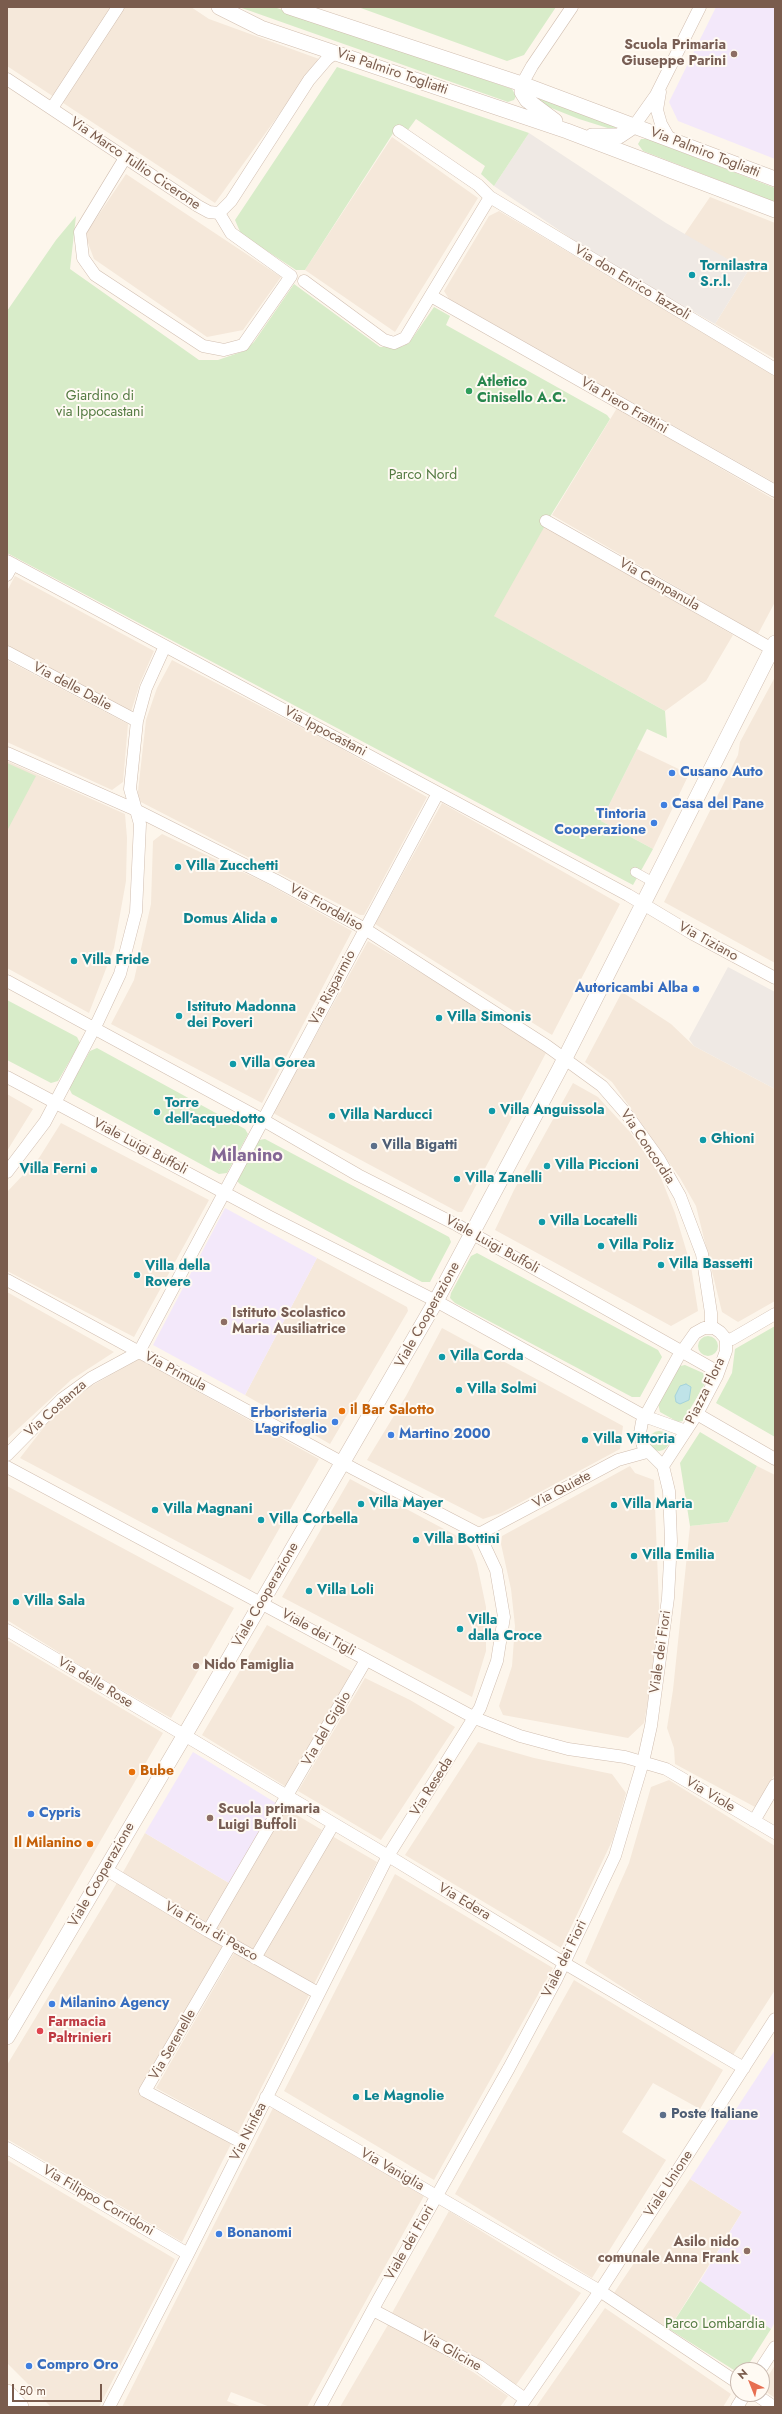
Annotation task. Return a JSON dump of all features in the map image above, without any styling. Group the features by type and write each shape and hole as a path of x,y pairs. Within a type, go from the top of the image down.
{"main road":[{"path":"7,2393 20,2407"}],"street":[{"path":"52,108 118,7"},
{"name":"Via Palmiro Togliatti","path":"219,7 261,28 567,131 775,210"},
{"name":"Via Palmiro Togliatti","path":"289,7 522,84 775,179"},
{"path":"522,84 532,66 572,7"},
{"path":"582,137 619,136 634,126 652,102 700,7"},
{"name":"Via Marco Tullio Cicerone","path":"7,79 198,206 209,212 218,213 231,201 309,80 326,59 335,53"},
{"path":"664,79 657,110 661,124 670,140"},
{"name":"Via Palmiro Togliatti","path":"522,84 523,94 529,103 567,131"},
{"name":"Via don Enrico Tazzoli","path":"399,131 478,185 490,197 775,369"},
{"path":"125,158 80,232 83,258 95,275 203,346 224,350 244,345 292,276 230,233 218,213"},
{"path":"304,281 384,340 394,342 405,338 490,197"},
{"name":"Via Piero Frattini","path":"431,296 775,492"},
{"name":"Via Campanula","path":"546,521 773,646"},
{"path":"7,575 10,563"},
{"name":"Via Ippocastani","path":"10,563 642,903"},
{"path":"7,1172 35,1137 94,1029 120,974 136,912 141,843 140,824 130,789 137,721 146,688 165,646"},
{"name":"Viale Cooperazione","path":"7,2037 344,1462 473,1234 564,1060 582,1021 773,646"},
{"name":"Via delle Dalie","path":"7,652 137,721"},
{"name":"Via Fiordaliso","path":"7,753 136,810 275,880 365,929 547,1046 564,1060"},
{"name":"Via Risparmio","path":"263,1120 438,793"},
{"path":"635,872 653,882"},
{"name":"Via Tiziano","path":"642,903 693,934 775,978"},
{"name":"Viale Luigi Buffoli","path":"7,981 263,1120 358,1175 473,1234 711,1368 717,1376"},
{"name":"Via Concordia","path":"564,1060 602,1086 628,1116 659,1159 676,1190 702,1254 711,1312 711,1327"},
{"name":"Viale Luigi Buffoli","path":"7,1077 225,1193 436,1301 644,1416"},
{"path":"139,1352 263,1120"},
{"name":"Via Primula","path":"7,1280 479,1534"},
{"path":"663,1466 647,1452 640,1438 644,1416 681,1352 696,1332 704,1328 711,1327 720,1332 726,1346 775,1314"},
{"name":"Piazza Flora","path":"663,1466 697,1414 717,1376 726,1346"},
{"name":"Via Costanza","path":"7,1456 62,1399 91,1378 139,1352"},
{"path":"697,1414 775,1459"},
{"name":"Piazza Flora","path":"644,1416 686,1431"},
{"name":"Via Quiete","path":"479,1534 618,1460 647,1452"},
{"name":"Viale dei Fiori","path":"320,2407 509,2068 564,1963 615,1856 643,1762 651,1726 668,1598 671,1541 669,1498 663,1466"},
{"name":"Viale dei Tigli","path":"7,1467 475,1718 520,1736 568,1749 643,1762"},
{"name":"Via Reseda","path":"388,1856 475,1718 497,1661 504,1617 496,1570 479,1534"},
{"name":"Via delle Rose","path":"7,1630 184,1736"},
{"name":"Via del Giglio","path":"208,1931 366,1660"},
{"name":"Via Edera","path":"184,1736 388,1856 564,1963 744,2068"},
{"name":"Via Viole","path":"643,1762 666,1769 775,1833"},
{"path":"754,1821 775,1785"},
{"path":"255,1958 333,1824"},
{"name":"Via Ninfea","path":"109,2407 188,2254 388,1856"},
{"name":"Via Fiori di Pesco","path":"105,1869 208,1931 318,1993"},
{"name":"Via Serenelle","path":"231,1944 145,2091 243,2143"},
{"name":"Viale Unione","path":"522,2403 600,2291 774,2021"},
{"name":"Via Vaniglia","path":"266,2097 600,2291 730,2378"},
{"name":"Via Filippo Corridoni","path":"7,2148 188,2254"},
{"name":"Via Glicine","path":"373,2310 479,2366 522,2403"},
{"path":"765,2362 775,2347"}],"shaded area":[{"path":"7,7 191,7 209,19 319,59 215,203 7,66"},
{"name":"Scuola Primaria Giuseppe Parini","path":"716,7 775,7 775,159 678,121 669,102"},
{"path":"529,133 666,223 748,271 715,324 600,258 494,186"},
{"path":"392,137 478,198 395,332 305,270"},
{"path":"126,174 281,277 243,330 207,337 94,259 85,235"},
{"path":"710,197 775,223 775,359 715,324 748,271 684,235"},
{"path":"499,211 775,375 775,483 449,299 444,291 489,216"},
{"path":"617,408 775,500 775,602 758,634 552,515"},
{"path":"539,522 733,635 706,681 665,711 488,613"},
{"path":"15,576 154,651 140,683 130,715 7,648 7,591"},
{"path":"7,660 128,724 123,782 112,790 7,742"},
{"path":"172,660 335,745 427,797 364,915 360,915 137,800 146,720 157,688"},
{"path":"775,677 775,963 664,902 738,755 740,742"},
{"path":"637,749 689,774 653,849 601,821"},
{"path":"7,761 125,814 127,838 126,881 114,948 89,1013 7,968"},
{"path":"442,803 620,904 552,1035 375,924"},
{"path":"162,834 266,883 352,931 262,1103 111,1024 134,980 151,904 153,841"},
{"path":"368,941 485,1011 546,1053 462,1212 458,1212 273,1113"},
{"path":"728,967 775,992 775,1089 694,1046 689,1039"},
{"path":"622,992 671,1024 694,1046 775,1089 775,1301 738,1322 722,1312 696,1206 680,1178 612,1082 585,1062"},
{"path":"573,1083 598,1097 630,1132 659,1173 675,1213 691,1266 698,1311 671,1326 495,1230 514,1190"},
{"path":"7,1094 33,1109 7,1151"},
{"path":"61,1123 209,1200 134,1337 7,1271 7,1192 39,1158"},
{"name":"Istituto Scolastico Maria Ausiliatrice","path":"225,1208 317,1258 245,1395 153,1345"},
{"path":"317,1258 407,1307 408,1311 330,1444 245,1395"},
{"path":"7,1292 114,1352 71,1380 7,1439"},
{"path":"442,1328 623,1426 620,1449 501,1513 483,1519 367,1460 406,1396"},
{"path":"139,1359 319,1459 250,1580 20,1458 51,1418 86,1389"},
{"path":"630,1466 635,1473 654,1480 660,1631 644,1723 628,1738 503,1715 499,1706 512,1666 515,1626 511,1589 501,1544 502,1536"},
{"path":"757,1466 775,1475 775,1774 755,1807 675,1764 674,1748 667,1728 673,1690 690,1526 728,1522"},
{"path":"350,1479 459,1537 472,1550 477,1564 486,1607 486,1651 472,1697 282,1597"},
{"path":"7,1486 234,1608 171,1718 92,1673 7,1620"},
{"path":"267,1625 355,1673 288,1788 202,1735"},
{"path":"7,1640 163,1733 7,2002"},
{"path":"365,1678 410,1700 455,1727 381,1840 298,1791"},
{"path":"478,1742 534,1758 612,1774 626,1793 613,1839 561,1948 405,1855"},
{"name":"Scuola primaria Luigi Buffoli","path":"193,1752 276,1803 229,1883 145,1833"},
{"path":"669,1780 775,1846 775,1990 733,2055 670,2018 585,1963 629,1863 651,1787"},
{"path":"285,1808 322,1830 253,1951 214,1929"},
{"path":"145,1833 229,1883 206,1924 122,1874"},
{"path":"332,1836 377,1862 314,1984 263,1955"},
{"path":"395,1874 553,1968 434,2180 284,2091"},
{"path":"117,1883 223,1947 138,2092 231,2144 182,2242 7,2139 7,2065"},
{"path":"234,1953 309,1995 238,2133 156,2088"},
{"path":"574,1980 723,2070 700,2109 653,2083 622,2132 666,2160 592,2278 455,2194"},
{"path":"775,2050 775,2322 771,2329 700,2281 742,2212 690,2179"},
{"path":"273,2108 424,2196 307,2407 270,2407 231,2392 227,2401 242,2407 122,2407"},
{"path":"7,2160 175,2259 99,2407 51,2407 7,2363"},
{"path":"690,2179 742,2212 669,2329 614,2293"},
{"path":"449,2211 581,2293 516,2385 476,2357 392,2313"},
{"path":"605,2308 730,2393 723,2407 536,2407"},
{"path":"389,2323 473,2372 508,2396 500,2407 340,2407"},
{"path":"775,2365 775,2398 770,2395 770,2373"}],"green space":[{"path":"239,7 274,7 512,89 516,96 514,100 508,102"},
{"path":"358,7 556,7 524,55 507,61"},
{"path":"337,67 529,133 494,186 481,174 485,166 416,119 408,130 399,124 305,270 296,270 241,234 235,220"},
{"path":"539,98 617,128 614,130 579,119 541,104 537,99"},
{"path":"641,139 648,139 775,188 775,202 643,151 638,144"},
{"path":"76,216 70,269 199,360 218,360 244,351 254,342 294,284 380,347 401,347 409,343 434,307 450,316 446,325 607,415 610,419 551,515 494,616 665,711 667,738 647,729 601,821 653,849 633,885 7,553 7,311 56,240"},
{"path":"7,763 36,776 7,831"},
{"path":"7,1000 77,1037 80,1043 58,1081 51,1083 7,1060"},
{"path":"97,1048 245,1129 248,1134 227,1173 219,1174 72,1094 69,1088 90,1051"},
{"path":"265,1139 449,1237 451,1242 430,1282 422,1282 240,1184 237,1181 259,1140"},
{"path":"477,1253 658,1350 662,1357 640,1397 632,1397 455,1303 450,1298 451,1293 471,1256"},
{"path":"775,1326 775,1437 716,1403 732,1373 735,1349"},
{"path":"708,1336 715,1339 718,1346 715,1353 708,1356 701,1353 698,1346 701,1339"},
{"path":"685,1365 703,1373 706,1382 683,1421 678,1422 660,1412 658,1403 680,1366"},
{"path":"659,1431 666,1434 669,1441 666,1448 659,1451 652,1448 649,1441 652,1434"},
{"path":"700,1432 757,1466 728,1522 690,1526 680,1463"},
{"name":"Parco Lombardia","path":"700,2281 771,2329 750,2362 730,2362 730,2368 669,2329"}],"water":[{"path":"686,1384 691,1387 689,1400 680,1404 676,1402 675,1396 680,1386"}],"place":[{"name":"Scuola Primaria Giuseppe Parini","path":"734,54"},
{"name":"Tornilastra S.r.l.","path":"692,275"},
{"name":"Atletico Cinisello A.C.","path":"469,391"},
{"name":"Cusano Auto","path":"672,773"},
{"name":"Casa del Pane","path":"664,805"},
{"name":"Tintoria Cooperazione","path":"654,823"},
{"name":"Villa Zucchetti","path":"178,867"},
{"name":"Domus Alida","path":"274,920"},
{"name":"Villa Fride","path":"74,961"},
{"name":"Autoricambi Alba","path":"696,989"},
{"name":"Istituto Madonna dei Poveri","path":"179,1016"},
{"name":"Villa Simonis","path":"439,1018"},
{"name":"Villa Gorea","path":"233,1064"},
{"name":"Villa Anguissola","path":"492,1111"},
{"name":"Torre dell'acquedotto","path":"157,1112"},
{"name":"Villa Narducci","path":"332,1116"},
{"name":"Ghioni","path":"703,1140"},
{"name":"Villa Bigatti","path":"374,1146"},
{"name":"Villa Piccioni","path":"547,1166"},
{"name":"Villa Ferni","path":"94,1170"},
{"name":"Villa Zanelli","path":"457,1179"},
{"name":"Villa Locatelli","path":"542,1222"},
{"name":"Villa Poliz","path":"601,1246"},
{"name":"Villa Bassetti","path":"661,1265"},
{"name":"Villa della Rovere","path":"137,1275"},
{"name":"Istituto Scolastico Maria Ausiliatrice","path":"224,1322"},
{"name":"Villa Corda","path":"442,1357"},
{"name":"Villa Solmi","path":"459,1390"},
{"name":"il Bar Salotto","path":"342,1411"},
{"name":"Erboristeria L'agrifoglio","path":"335,1422"},
{"name":"Martino 2000","path":"391,1435"},
{"name":"Villa Vittoria","path":"585,1440"},
{"name":"Villa Mayer","path":"361,1504"},
{"name":"Villa Maria","path":"614,1505"},
{"name":"Villa Magnani","path":"155,1510"},
{"name":"Villa Corbella","path":"261,1520"},
{"name":"Villa Bottini","path":"416,1540"},
{"name":"Villa Emilia","path":"634,1556"},
{"name":"Villa Loli","path":"309,1591"},
{"name":"Villa Sala","path":"16,1602"},
{"name":"Villa dalla Croce","path":"460,1629"},
{"name":"Nido Famiglia","path":"196,1666"},
{"name":"Bube","path":"132,1772"},
{"name":"Cypris","path":"31,1814"},
{"name":"Scuola primaria Luigi Buffoli","path":"210,1818"},
{"name":"Il Milanino","path":"90,1844"},
{"name":"Milanino Agency","path":"52,2004"},
{"name":"Farmacia Paltrinieri","path":"40,2031"},
{"name":"Le Magnolie","path":"356,2097"},
{"name":"Poste Italiane","path":"663,2115"},
{"name":"Bonanomi","path":"219,2234"},
{"name":"Asilo nido comunale Anna Frank","path":"747,2251"},
{"name":"Compro Oro","path":"29,2366"}],"district":[{"name":"Milanino","path":"247,1157"}],"park label":[{"name":"Giardino di via Ippocastani","path":"100,406"},
{"name":"Parco Nord","path":"423,476"}]}
